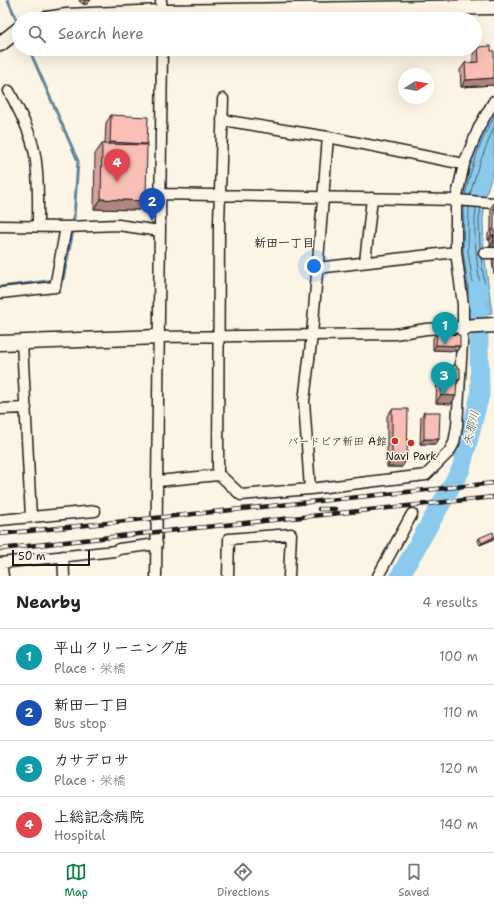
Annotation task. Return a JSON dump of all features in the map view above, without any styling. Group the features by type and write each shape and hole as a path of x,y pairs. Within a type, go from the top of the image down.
{"street":[{"path":"131,12 162,10 494,7"},
{"path":"0,44 12,34"},
{"path":"156,576 162,56"},
{"path":"9,91 27,129 35,153 38,176 38,226"},
{"path":"218,475 220,196 223,100"},
{"path":"158,481 218,475 241,495 310,489 426,475 449,452 454,443 457,426 463,327 463,305 456,252 456,200 464,164 480,125 494,101"},
{"path":"222,120 328,137 464,164"},
{"path":"310,489 304,401 312,335 328,137"},
{"path":"161,194 456,200 494,203"},
{"path":"365,262 372,198"},
{"path":"0,226 66,227 118,225 160,231"},
{"path":"0,293 55,287 66,227"},
{"path":"317,268 456,252"},
{"path":"0,343 159,337 395,334 426,329 494,325"},
{"path":"22,342 31,517"},
{"path":"0,409 26,408"},
{"path":"0,520 95,511"},
{"path":"378,576 412,514"},
{"path":"228,576 229,539 291,534 289,576"},
{"path":"3,576 1,563 115,551 118,549 157,544"},
{"path":"63,556 64,576"}],"water":[{"path":"494,109 494,168 486,194 483,219 484,253 492,313 468,315 459,252 459,215 471,160 477,143"}],"building":[{"path":"491,46 491,51 494,51 494,78 466,80 465,63 479,62 479,56 482,56 482,47"},
{"path":"111,115 148,117 147,144 110,142"},
{"path":"102,144 147,145 146,201 101,199"},
{"path":"492,229 494,229 494,235 491,235"},
{"path":"437,333 460,335 460,346 436,345"},
{"path":"443,365 457,366 457,368 460,368 460,379 457,379 456,396 441,395"},
{"path":"392,409 408,409 407,459 392,459"},
{"path":"424,412 440,412 439,439 424,439"},
{"path":"493,532 494,537 482,543 479,538"}],"waterway":[{"path":"8,0 13,12"},
{"path":"0,287 63,279 73,231 78,161 32,56"},
{"name":"矢那川","path":"400,576 461,469 480,395 478,290"}],"railway":[{"path":"0,534 494,483"},
{"path":"0,549 494,497"},
{"path":"319,509 335,509"}],"place":[{"name":"上総記念病院","path":"117,182"},
{"name":"新田一丁目","path":"152,221"},
{"name":"平山クリーニング店","path":"445,345"},
{"name":"カサデロサ","path":"444,395"},
{"name":"バードピア新田 A館","path":"395,441"},
{"name":"Navi Park","path":"411,443"}],"district":[{"name":"新田一丁目","path":"284,243"}]}
